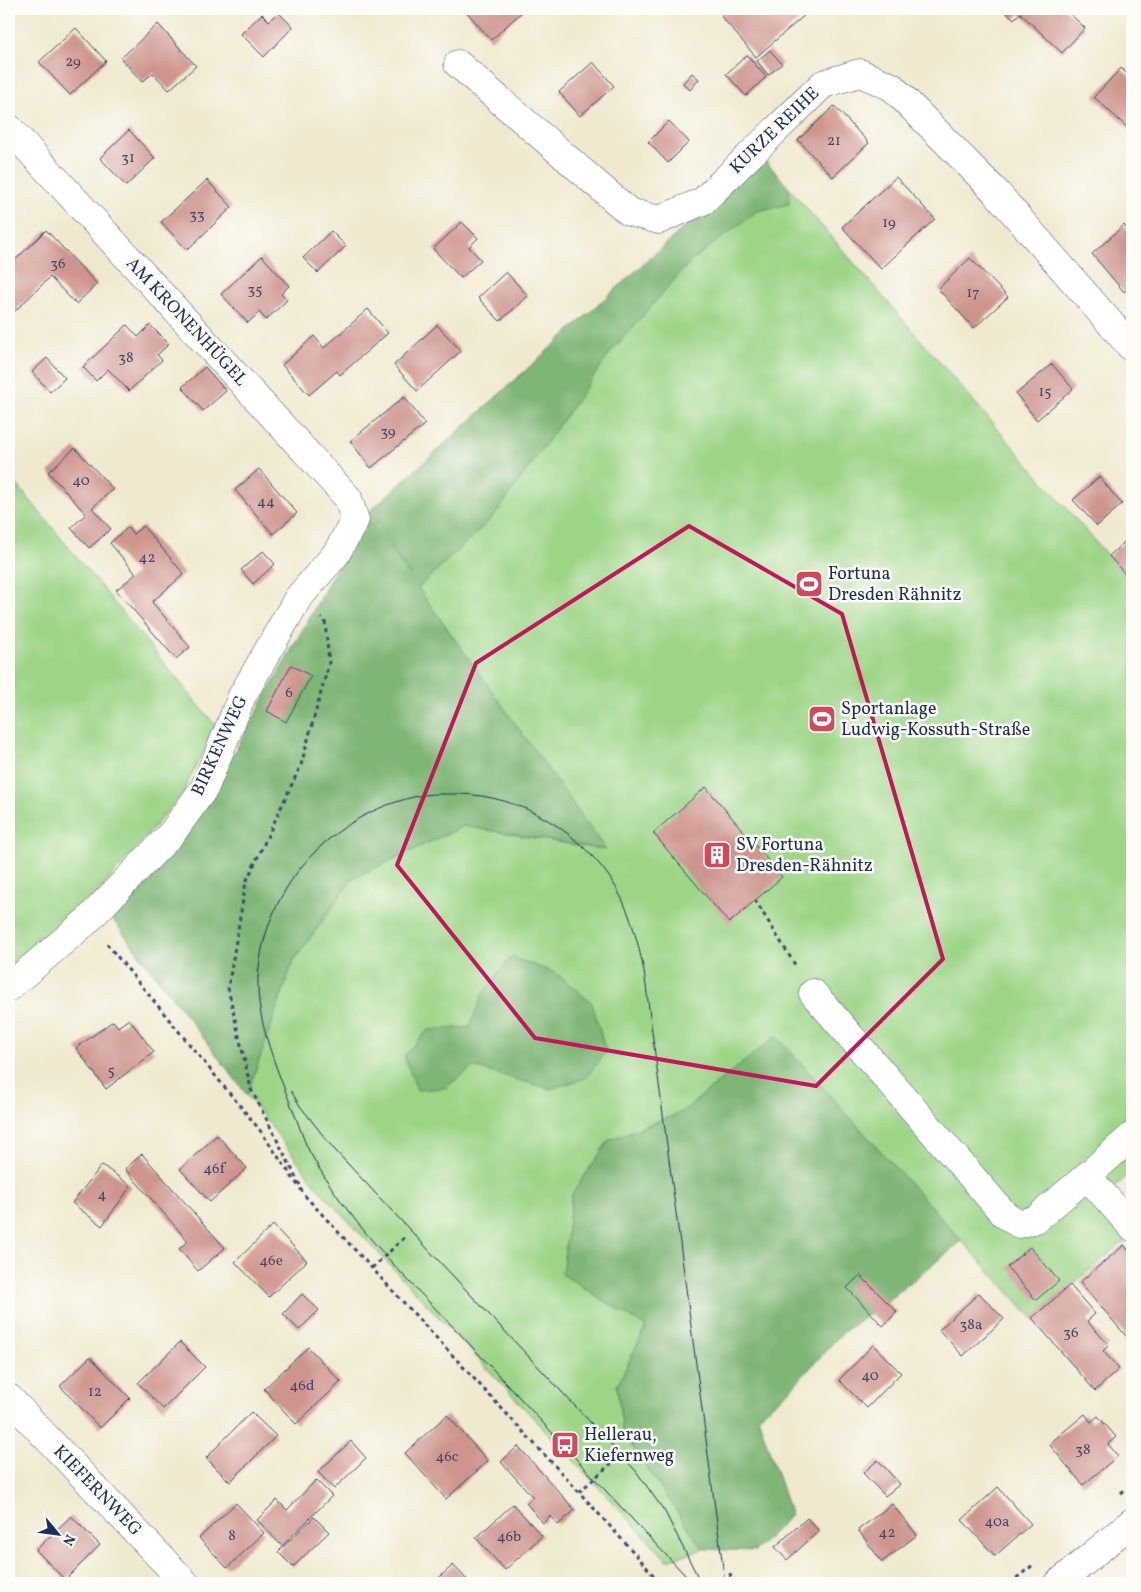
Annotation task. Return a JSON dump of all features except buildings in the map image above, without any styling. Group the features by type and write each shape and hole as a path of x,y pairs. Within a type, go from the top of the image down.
{"street":[{"name":"KURZE REIHE","path":"458,64 629,212 659,220 703,202 823,84 860,73 892,87 995,191 1132,348"},
{"name":"AM KRONENHÜGEL","path":"9,128 348,498 355,520"},
{"name":"BIRKENWEG","path":"9,986 88,921 172,833 204,787 242,696 298,598 336,554 355,520"},
{"path":"813,993 1004,1214 1019,1224 1036,1219 1132,1136"},
{"path":"1087,1176 1132,1227"},
{"name":"KIEFERNWEG","path":"9,1398 185,1583"},
{"path":"1059,1583 1132,1522"}],"path":[{"path":"298,598 325,621 329,663 301,765 246,882 228,988 250,1089 306,1197"},
{"path":"755,900 813,993"},
{"path":"88,921 259,1129 306,1197 579,1492 660,1583"},
{"path":"372,1268 405,1237"},
{"path":"579,1492 614,1461"},
{"path":"730,1573 732,1583"}],"highlighted area":[{"path":"689,526 842,614 943,959 816,1086 535,1038 397,865 476,663"}],"green space":[{"name":"Sportanlage Ludwig-Kossuth-Straße","path":"762,157 1132,584 1132,1171 1114,1188 1132,1235 1032,1318 776,1036 682,1112 609,1140 646,1328 617,1386 623,1433 703,1549 667,1560 322,1193 247,1095 293,962 353,878 464,826 605,850 366,515"},
{"path":"762,157 789,188 789,204 757,211 690,262 611,352 495,515 418,588 606,850 464,826 353,878 293,962 247,1095 107,912 212,793 366,515 410,575 369,512"},
{"path":"9,475 216,726 182,794 77,917 9,972"},
{"path":"511,957 556,973 592,1003 606,1052 586,1078 550,1089 473,1067 445,1088 417,1090 404,1056 428,1030 470,1027 483,993"},
{"path":"776,1036 962,1241 891,1298 841,1334 790,1390 758,1417 791,1515 755,1551 703,1549 623,1433 617,1386 646,1327 562,1274 572,1194 609,1140 682,1112"}],"tram line":[{"path":"691,1583 387,1258 328,1183 304,1140 275,1064 264,1029 258,995 258,978 263,945 273,914 288,885 307,860 330,838 357,820 386,806 428,794 469,795 493,798 516,805 558,827 595,859 617,889 627,911 644,971 725,1583"},
{"path":"291,1091 300,1106 333,1148 636,1471 665,1512 701,1583"}],"place":[{"name":"Fortuna Dresden Rähnitz","path":"809,584"},
{"name":"Sportanlage Ludwig-Kossuth-Straße","path":"822,719"},
{"name":"SV Fortuna Dresden-Rähnitz","path":"717,855"},
{"name":"Hellerau, Kiefernweg","path":"565,1445"}]}
